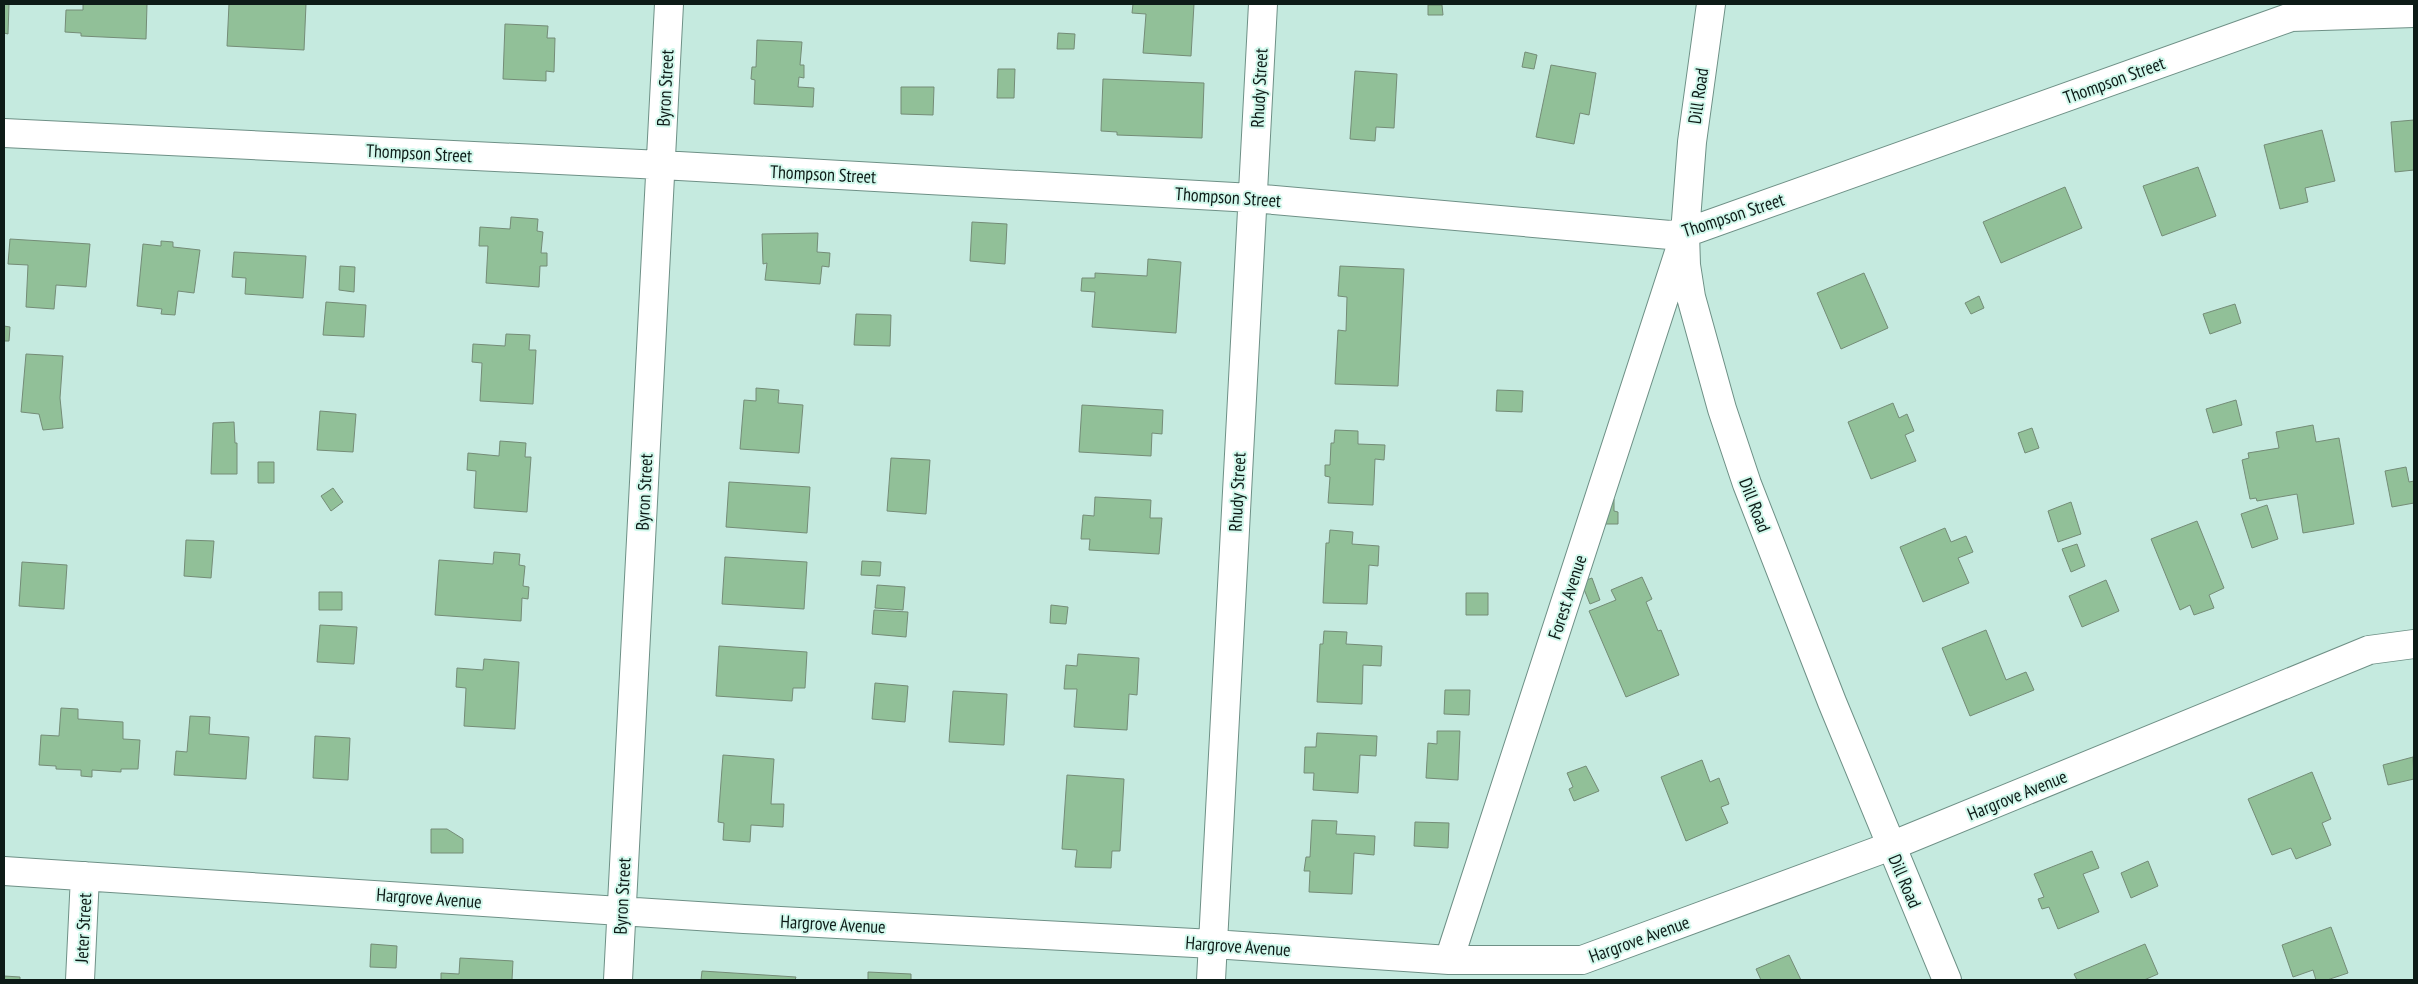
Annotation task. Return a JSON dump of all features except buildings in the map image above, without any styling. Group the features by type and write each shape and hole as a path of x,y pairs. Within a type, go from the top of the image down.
{"street":[{"name":"Byron Street","path":"618,980 669,4"},
{"name":"Rhudy Street","path":"1211,980 1263,4"},
{"name":"Dill Road","path":"1711,4 1692,142 1685,233 1686,265 1691,297 1734,446 1832,702 1947,980"},
{"name":"Thompson Street","path":"4,133 661,165 1252,198 1670,235 1685,233 2291,17 2414,13"},
{"name":"Forest Avenue","path":"1449,960 1685,233"},
{"name":"Hargrove Avenue","path":"4,870 744,919 1213,944 1449,960 1582,960 1891,846 2368,650 2414,644"},
{"name":"Jeter Street","path":"80,980 85,876"}]}
